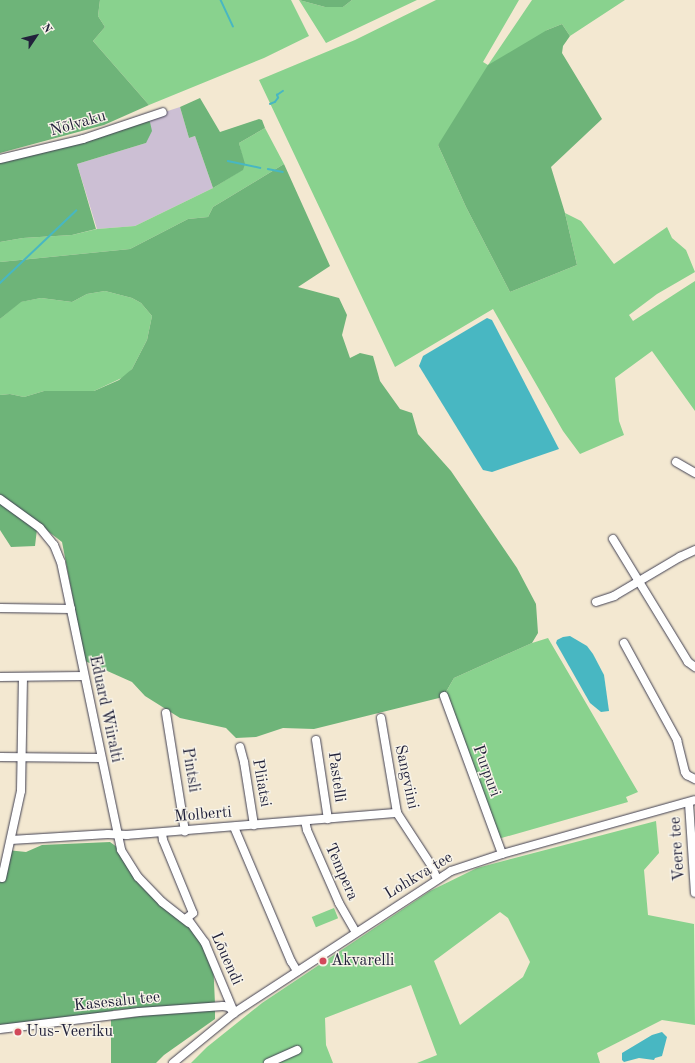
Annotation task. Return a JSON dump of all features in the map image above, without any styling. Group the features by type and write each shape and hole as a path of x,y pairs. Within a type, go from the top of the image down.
{"street":[{"name":"Nõlvaku","path":"0,159 83,140 163,112"},
{"path":"676,462 695,473"},
{"name":"Eduard Wiiralti","path":"0,499 40,528 54,545 61,562 121,850 138,877 162,902 189,923"},
{"path":"613,539 688,662 695,667"},
{"path":"596,602 614,596 680,557 695,550"},
{"path":"0,608 71,609"},
{"path":"624,643 677,740 687,775 695,779"},
{"path":"0,677 84,676"},
{"path":"2,878 21,791 23,677"},
{"name":"Purpuri","path":"444,696 502,854"},
{"name":"Pintsli","path":"166,713 185,831"},
{"name":"Sangviini","path":"381,718 397,813 431,865 437,879"},
{"name":"Pastelli","path":"316,740 328,819"},
{"name":"Pliiatsi","path":"240,747 244,762 254,825"},
{"path":"0,757 101,758"},
{"name":"Lohkva tee","path":"173,1063 234,1013 437,879 462,866 692,802"},
{"name":"Veere tee","path":"692,802 695,893"},
{"name":"Molberti","path":"11,840 185,831 397,813"},
{"name":"Tempera","path":"305,821 307,830 339,903 356,932"},
{"path":"234,827 291,961 297,971"},
{"name":"Lõuendi","path":"162,832 163,840 193,913 187,918 189,923 199,933 205,943 234,1013"},
{"name":"Kasesalu tee","path":"0,1029 140,1012 224,1006 229,1007 234,1013"},
{"path":"268,1063 297,1050"}],"shaded area":[{"path":"180,107 189,138 195,136 213,188 135,226 97,229 77,164 146,143 146,118"}],"green space":[{"path":"0,0 100,0 98,16 105,27 93,41 149,105 104,125 0,153"},
{"path":"100,0 291,0 309,36 264,58 149,105 93,41 105,27 98,16"},
{"path":"299,0 325,7 343,7 352,0 417,0 326,43"},
{"path":"299,0 352,0 343,7 325,7"},
{"path":"436,0 519,0 483,62 488,65 532,0 625,0 570,36 562,24 547,30 438,145 466,207 510,292 577,265 565,213 581,221 614,264 667,227 672,238 686,250 695,272 657,294 629,315 633,321 695,281 695,411 652,351 615,378 619,421 624,435 580,454 563,431 493,309 395,367 259,80 355,40"},
{"path":"562,24 570,36 563,46 562,53 602,119 551,167 565,213 577,265 510,292 466,207 438,145 488,65 547,30"},
{"path":"200,98 220,132 259,119 262,120 265,128 239,143 245,164 243,170 213,188 195,136 189,138 180,107"},
{"path":"146,118 150,122 152,131 146,143 77,164 96,229 72,235 23,238 0,242 0,160"},
{"path":"265,128 284,164 213,207 208,217 188,219 130,249 0,262 0,242 23,238 72,235 97,229 135,226 213,188 242,170 244,164 239,143"},
{"path":"284,164 330,266 298,287 339,298 347,315 342,335 350,358 360,353 373,356 380,381 400,409 412,413 418,434 451,471 517,568 536,604 538,633 532,643 454,678 443,697 314,729 283,728 256,737 236,738 226,728 180,718 145,696 132,682 85,661 62,542 36,522 37,529 35,546 11,547 0,530 0,395 10,394 24,397 44,391 94,391 119,380 132,369 147,340 152,316 141,303 132,298 105,291 87,294 72,302 41,298 21,302 0,319 0,262 130,249 188,219 208,217 213,207"},
{"path":"105,291 132,298 141,303 152,316 147,340 132,369 126,376 94,391 44,391 24,397 10,394 0,395 0,319 20,302 41,298 72,302 87,294"},
{"path":"548,638 638,792 626,797 628,802 498,839 446,692 454,678 532,643"},
{"path":"656,821 659,853 644,870 648,915 694,924 695,1025 662,1020 597,1053 600,1063 417,1063 437,1055 411,985 325,1018 326,1045 333,1063 191,1063 207,1047 262,1003 430,891 477,868","holes":["500,912 508,918 530,962 523,977 460,1025 434,961"]},
{"path":"110,842 121,850 138,877 189,923 213,960 215,1004 114,1010 109,1013 0,1025 0,878 7,850 26,852 42,845"},
{"path":"334,908 338,918 316,927 312,917"},
{"path":"204,1008 215,1009 215,1019 164,1055 156,1063 111,1063 111,1020"}],"water":[{"path":"487,318 492,320 559,449 492,472 483,470 419,366 423,356"},
{"path":"570,636 587,646 604,675 609,711 601,712 590,703 556,643 557,640 563,637"},
{"path":"662,1032 667,1037 662,1056 655,1058 654,1060 639,1058 624,1062 622,1060 622,1053 652,1035"}],"waterway":[{"path":"221,0 233,26"},
{"path":"270,104 275,102 278,98 277,95 283,91"},
{"path":"228,161 260,168"},
{"path":"268,169 283,172"},
{"path":"0,283 76,211"}],"place":[{"name":"Akvarelli","path":"323,961"},
{"name":"Uus-Veeriku","path":"18,1032"}]}
